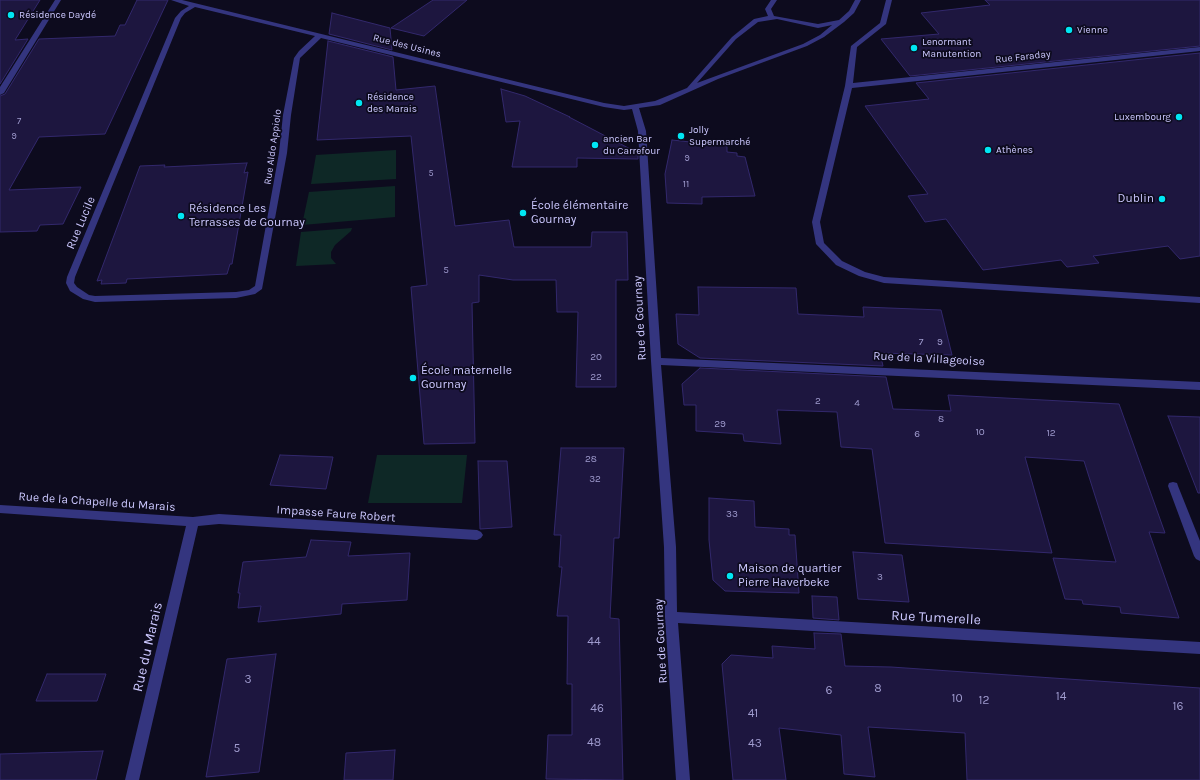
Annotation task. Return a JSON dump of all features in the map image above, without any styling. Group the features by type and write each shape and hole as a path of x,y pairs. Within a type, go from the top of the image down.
{"street":[{"path":"0,93 58,0"},
{"name":"Rue des Usines","path":"174,0 604,105 635,108"},
{"path":"771,17 768,9 774,0"},
{"path":"635,108 657,103 689,88 805,45 822,36 842,21 852,12 858,0"},
{"path":"889,0 883,24 854,46 849,86 816,222 820,244 839,264 862,274 884,280 1200,300"},
{"name":"Rue Lucile","path":"194,5 183,12 178,18 70,283 78,294 95,299 236,295 252,292"},
{"path":"689,88 734,38 752,22 761,18 771,17 818,26 842,21"},
{"name":"Rue Aldo Appiolo","path":"252,292 259,287 283,152 287,115 297,58 321,35"},
{"name":"Rue Faraday","path":"849,86 1200,49"},
{"name":"Rue de Gournay","path":"635,108 642,131 656,361 670,547 671,617 683,780"},
{"name":"Rue de la Villageoise","path":"656,361 874,369 1200,386"},
{"path":"1173,486 1200,556"},
{"name":"Rue de la Chapelle du Marais","path":"0,509 193,522"},
{"name":"Impasse Faure Robert","path":"193,522 219,519 477,535"},
{"name":"Rue du Marais","path":"132,780 193,522"},
{"name":"Rue Tumerelle","path":"671,617 1200,648"}],"green space":[{"path":"396,150 396,179 311,184 316,155"},
{"path":"395,186 395,217 302,225 309,192"},
{"path":"352,228 351,231 335,245 331,252 331,258 336,264 296,266 301,232"},
{"path":"377,455 467,455 462,503 368,503"}],"building":[{"path":"0,0 40,0 15,40 28,39 0,84"},
{"path":"137,0 168,0 105,134 39,137 9,190 81,187 63,224 40,225 37,231 0,232 0,96 5,94 39,39 115,36 120,25 125,25"},
{"path":"433,0 467,0 424,36 391,28"},
{"name":"Vienne","path":"985,0 1200,0 1200,46 910,76 881,39 939,34 921,13 990,5"},
{"path":"332,13 390,28 392,50 329,34"},
{"path":"328,41 393,57 396,90 435,86 455,226 509,220 514,247 591,247 592,232 627,232 628,280 616,280 616,387 576,387 578,312 557,312 556,280 513,280 479,275 479,302 472,303 475,443 424,444 411,287 427,285 411,136 317,140"},
{"path":"1200,53 1200,256 1180,259 1168,246 1093,256 1099,263 1067,267 1061,260 983,270 946,219 925,222 908,196 928,194 865,106 929,99 916,83"},
{"path":"501,89 525,96 570,117 638,153 638,159 577,158 577,167 512,167 520,121 506,122"},
{"path":"672,140 727,146 727,152 737,153 737,156 745,157 755,196 702,197 702,204 667,203 665,174"},
{"name":"Résidence Les Terrasses de Gournay","path":"247,163 244,173 248,172 232,264 230,264 227,274 127,279 126,283 101,284 102,280 97,281 140,166 165,165 164,167"},
{"path":"698,287 796,288 798,314 864,317 863,307 941,310 952,355 880,353 883,366 700,358 678,344 676,314 699,315"},
{"path":"700,368 886,377 893,409 951,411 948,395 1119,404 1165,533 1149,532 1179,618 1121,613 1120,607 1083,604 1082,600 1065,599 1053,558 1116,562 1084,461 1025,457 1052,553 885,543 872,449 841,447 837,412 777,410 781,444 744,441 743,434 696,431 696,405 684,405 682,384"},
{"path":"1168,416 1200,417 1200,493 1198,493"},
{"path":"561,448 624,448 619,538 614,538 610,618 619,619 623,780 546,779 548,735 572,735 572,684 567,684 568,616 557,616 562,567 559,567 561,535 554,535"},
{"path":"280,455 333,457 326,489 270,485"},
{"path":"478,461 507,461 512,527 480,529"},
{"path":"709,498 754,501 755,527 789,529 789,535 795,535 799,593 725,591 713,580 709,540"},
{"path":"311,540 351,542 348,556 410,553 407,600 342,604 341,614 258,622 261,606 238,608 240,593 238,593 243,562 306,557"},
{"path":"853,552 902,555 909,602 858,599"},
{"path":"812,596 837,597 839,620 813,618"},
{"path":"814,633 841,634 845,666 891,667 1200,688 1200,780 967,780 965,733 868,727 875,777 844,774 841,735 779,728 786,780 733,780 722,664 731,655 773,658 772,646 815,649"},
{"path":"276,654 259,772 206,777 227,659"},
{"path":"47,674 106,674 97,701 36,701"},
{"path":"395,750 393,780 344,780 346,753"},
{"path":"103,751 96,780 0,780 0,754"}],"place":[{"name":"Résidence Daydé","path":"11,15"},
{"name":"Vienne","path":"1069,30"},
{"name":"Lenormant Manutention","path":"914,48"},
{"name":"Résidence des Marais","path":"359,103"},
{"name":"Luxembourg","path":"1179,117"},
{"name":"Jolly Supermarché","path":"681,136"},
{"name":"ancien Bar du Carrefour","path":"595,145"},
{"name":"Athènes","path":"988,150"},
{"name":"Dublin","path":"1162,199"},
{"name":"École élémentaire Gournay","path":"523,213"},
{"name":"Résidence Les Terrasses de Gournay","path":"181,216"},
{"name":"École maternelle Gournay","path":"413,378"},
{"name":"Maison de quartier Pierre Haverbeke","path":"730,576"}]}
